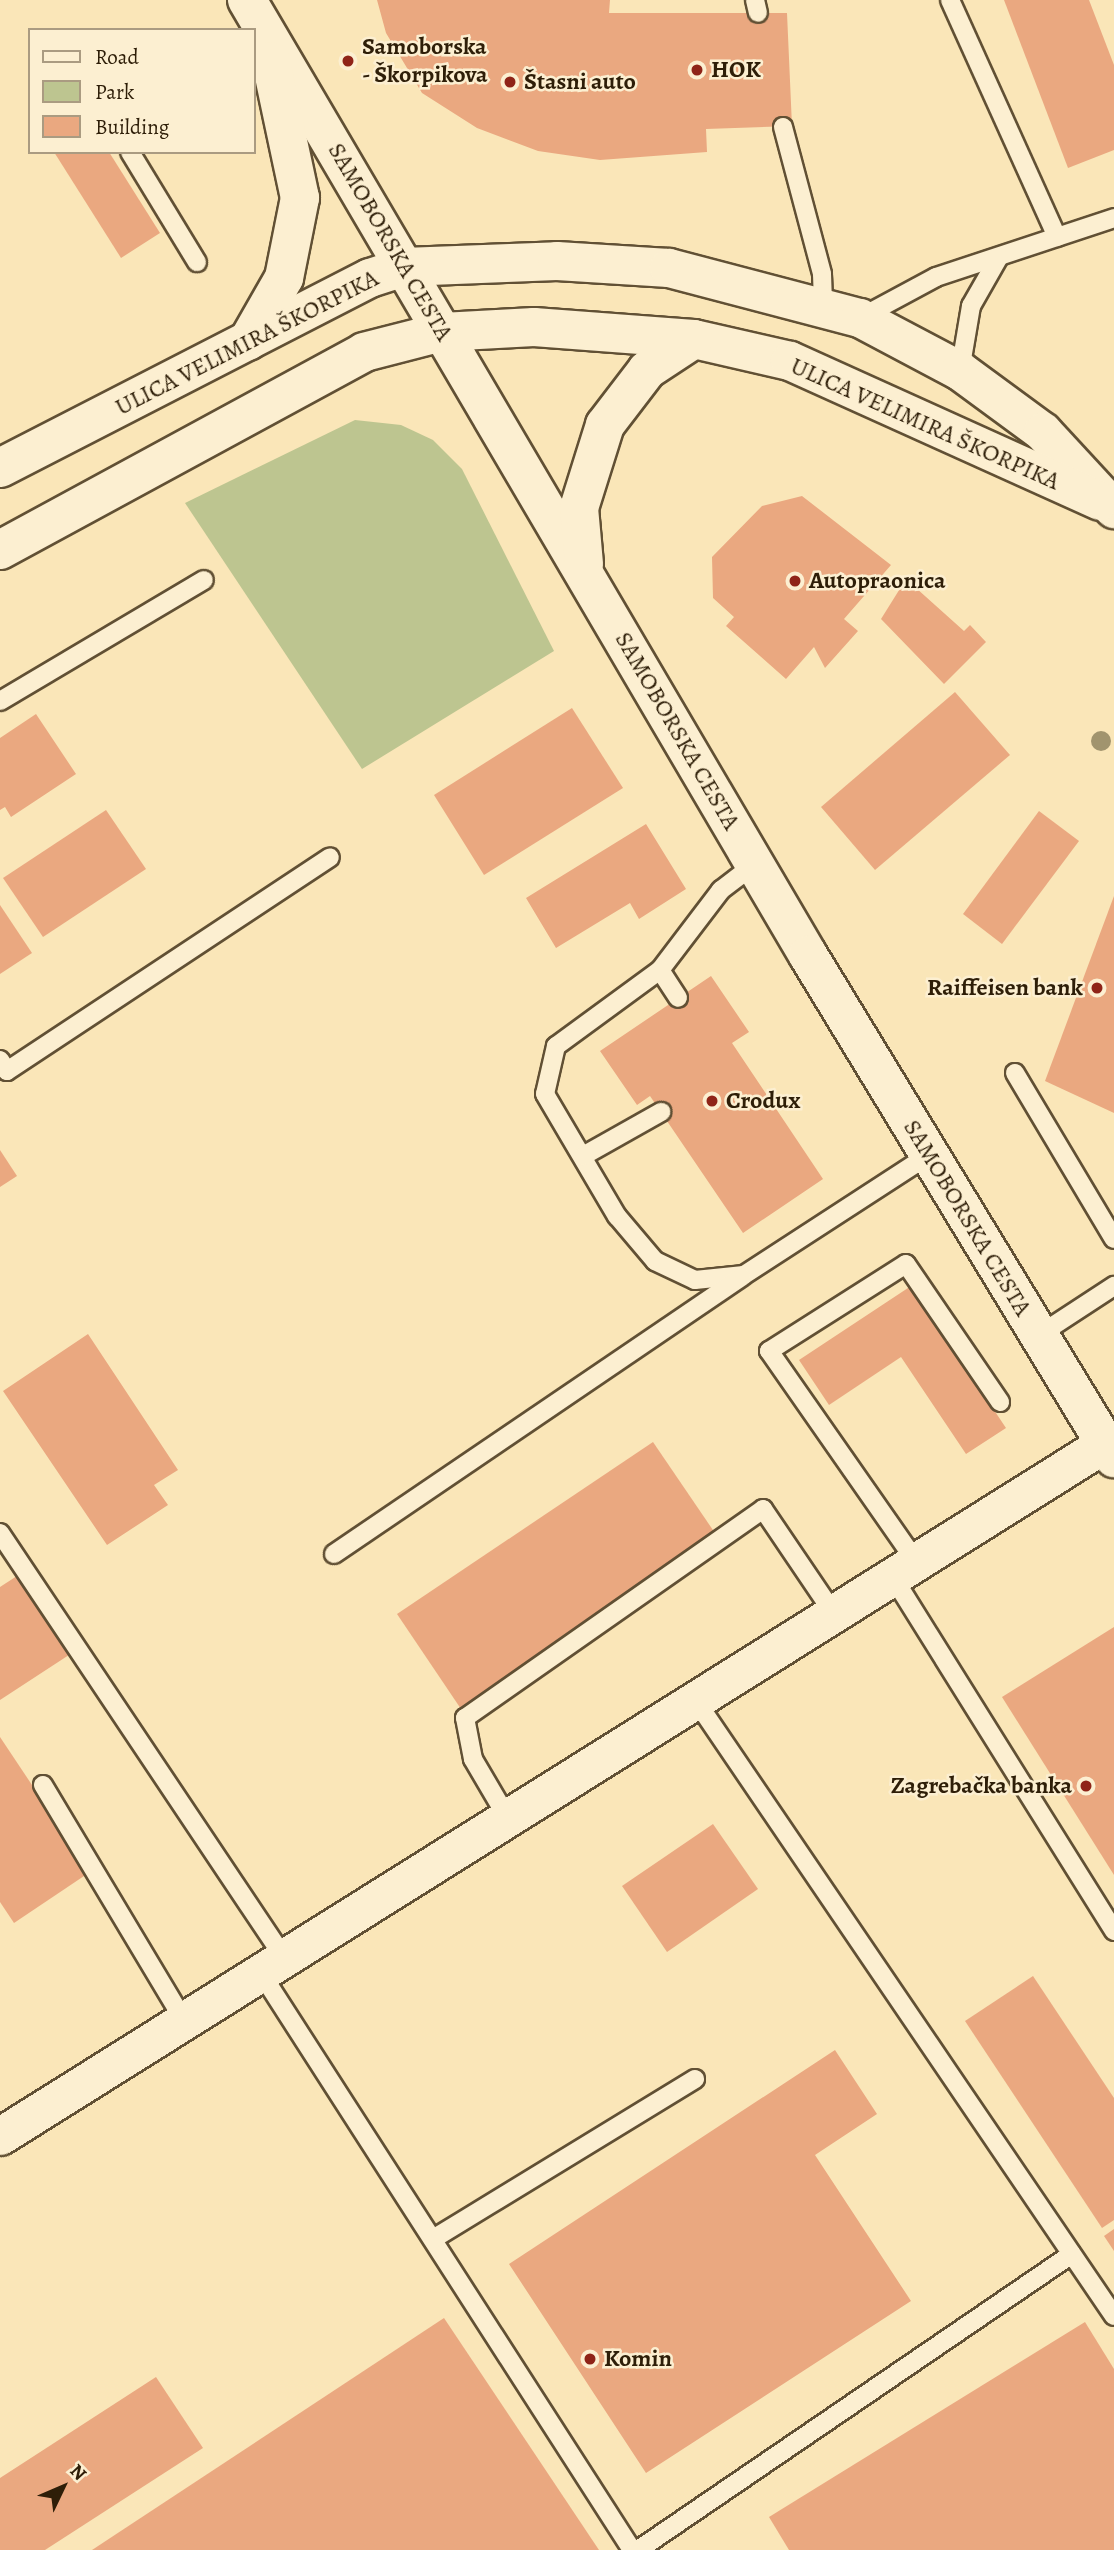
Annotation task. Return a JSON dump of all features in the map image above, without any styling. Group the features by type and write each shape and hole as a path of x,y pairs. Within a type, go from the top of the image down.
{"main road":[{"name":"SAMOBORSKA CESTA","path":"255,21 404,267 755,864 1109,1451"},
{"path":"248,341 284,278 300,198 255,21"},
{"name":"ULICA VELIMIRA ŠKORPIKA","path":"0,468 248,341 337,292 404,267 501,260 669,268 823,305 860,318 960,371 1043,432 1110,506"},
{"name":"ULICA VELIMIRA ŠKORPIKA","path":"0,550 364,352 442,332 534,327 694,339 790,362 1110,506"},
{"path":"586,577 579,508 605,425 647,370 694,339"}],"street":[{"path":"0,2136 903,1567 1109,1451"}],"lane":[{"path":"950,0 1058,237"},
{"path":"783,127 822,274 823,305"},
{"path":"131,154 197,262"},
{"path":"860,318 936,277 1114,218"},
{"path":"960,371 971,306 999,257"},
{"path":"0,701 204,580"},
{"path":"0,1060 7,1071 330,857"},
{"path":"755,864 721,890 660,970 556,1046 545,1094 617,1216 655,1261 695,1280 744,1275 929,1155"},
{"path":"660,970 678,998"},
{"path":"1015,1073 1114,1238"},
{"path":"583,1156 661,1112"},
{"path":"1000,1402 906,1264 769,1351 903,1567 1114,1931"},
{"path":"334,1554 756,1267"},
{"path":"1039,1335 1114,1286"},
{"path":"508,1816 473,1759 466,1718 763,1509 832,1611"},
{"path":"0,1533 271,1963 433,2239 632,2550"},
{"path":"694,1698 1114,2316"},
{"path":"43,1785 183,2019"},
{"path":"433,2239 695,2079"},
{"path":"638,2550 1072,2254"}],"green space":[{"path":"355,420 401,425 433,440 462,469 554,651 362,769 185,503"}],"building":[{"path":"377,0 610,0 609,13 787,13 792,126 706,129 707,152 600,160 538,151 477,128 422,93 386,33"},
{"path":"1004,0 1089,0 1114,65 1114,150 1068,168"},
{"path":"55,154 110,154 160,233 121,258"},
{"name":"Autopraonica","path":"802,496 891,565 844,619 858,631 825,668 814,647 786,679 726,626 734,617 713,598 712,557 762,506"},
{"path":"906,579 964,631 970,625 986,642 944,684 881,619"},
{"path":"955,692 1010,755 875,870 821,807"},
{"path":"572,708 623,788 484,875 434,795"},
{"path":"36,714 76,774 11,817 5,807 0,810 0,738"},
{"path":"106,810 146,869 43,937 3,878"},
{"path":"1039,811 1079,841 1002,944 963,914"},
{"path":"646,824 686,889 639,919 630,903 556,948 526,898"},
{"name":"Raiffeisen bank","path":"1114,896 1114,1113 1045,1081"},
{"path":"0,905 32,953 0,974"},
{"name":"Crodux","path":"711,976 749,1032 732,1043 823,1179 743,1233 650,1096 637,1105 600,1051"},
{"path":"0,1150 17,1176 0,1187"},
{"path":"911,1286 1006,1428 966,1454 901,1357 829,1405 799,1360"},
{"path":"88,1334 178,1470 154,1485 168,1505 107,1545 3,1391"},
{"path":"653,1442 717,1536 461,1709 397,1614"},
{"path":"20,1574 72,1653 0,1700 0,1587"},
{"name":"Zagrebačka banka","path":"1114,1627 1114,1875 1002,1697"},
{"path":"0,1737 90,1872 14,1923 0,1902"},
{"path":"713,1824 758,1889 667,1952 622,1886"},
{"path":"1033,1976 1114,2098 1114,2220 1102,2228 965,2021"},
{"path":"835,2050 877,2114 815,2155 911,2301 646,2473 509,2264"},
{"path":"1114,2229 1114,2251 1104,2236"},
{"path":"444,2318 599,2550 92,2550"},
{"path":"1085,2322 1114,2369 1114,2550 789,2550 769,2517"},
{"path":"156,2377 203,2448 45,2550 0,2550 0,2478"}],"place":[{"name":"Samoborska - Škorpikova","path":"348,61"},
{"name":"HOK","path":"697,70"},
{"name":"Štasni auto","path":"510,82"},
{"name":"Autopraonica","path":"795,581"},
{"name":"Raiffeisen bank","path":"1097,988"},
{"name":"Crodux","path":"712,1101"},
{"name":"Zagrebačka banka","path":"1086,1786"},
{"name":"Komin","path":"590,2359"}]}
